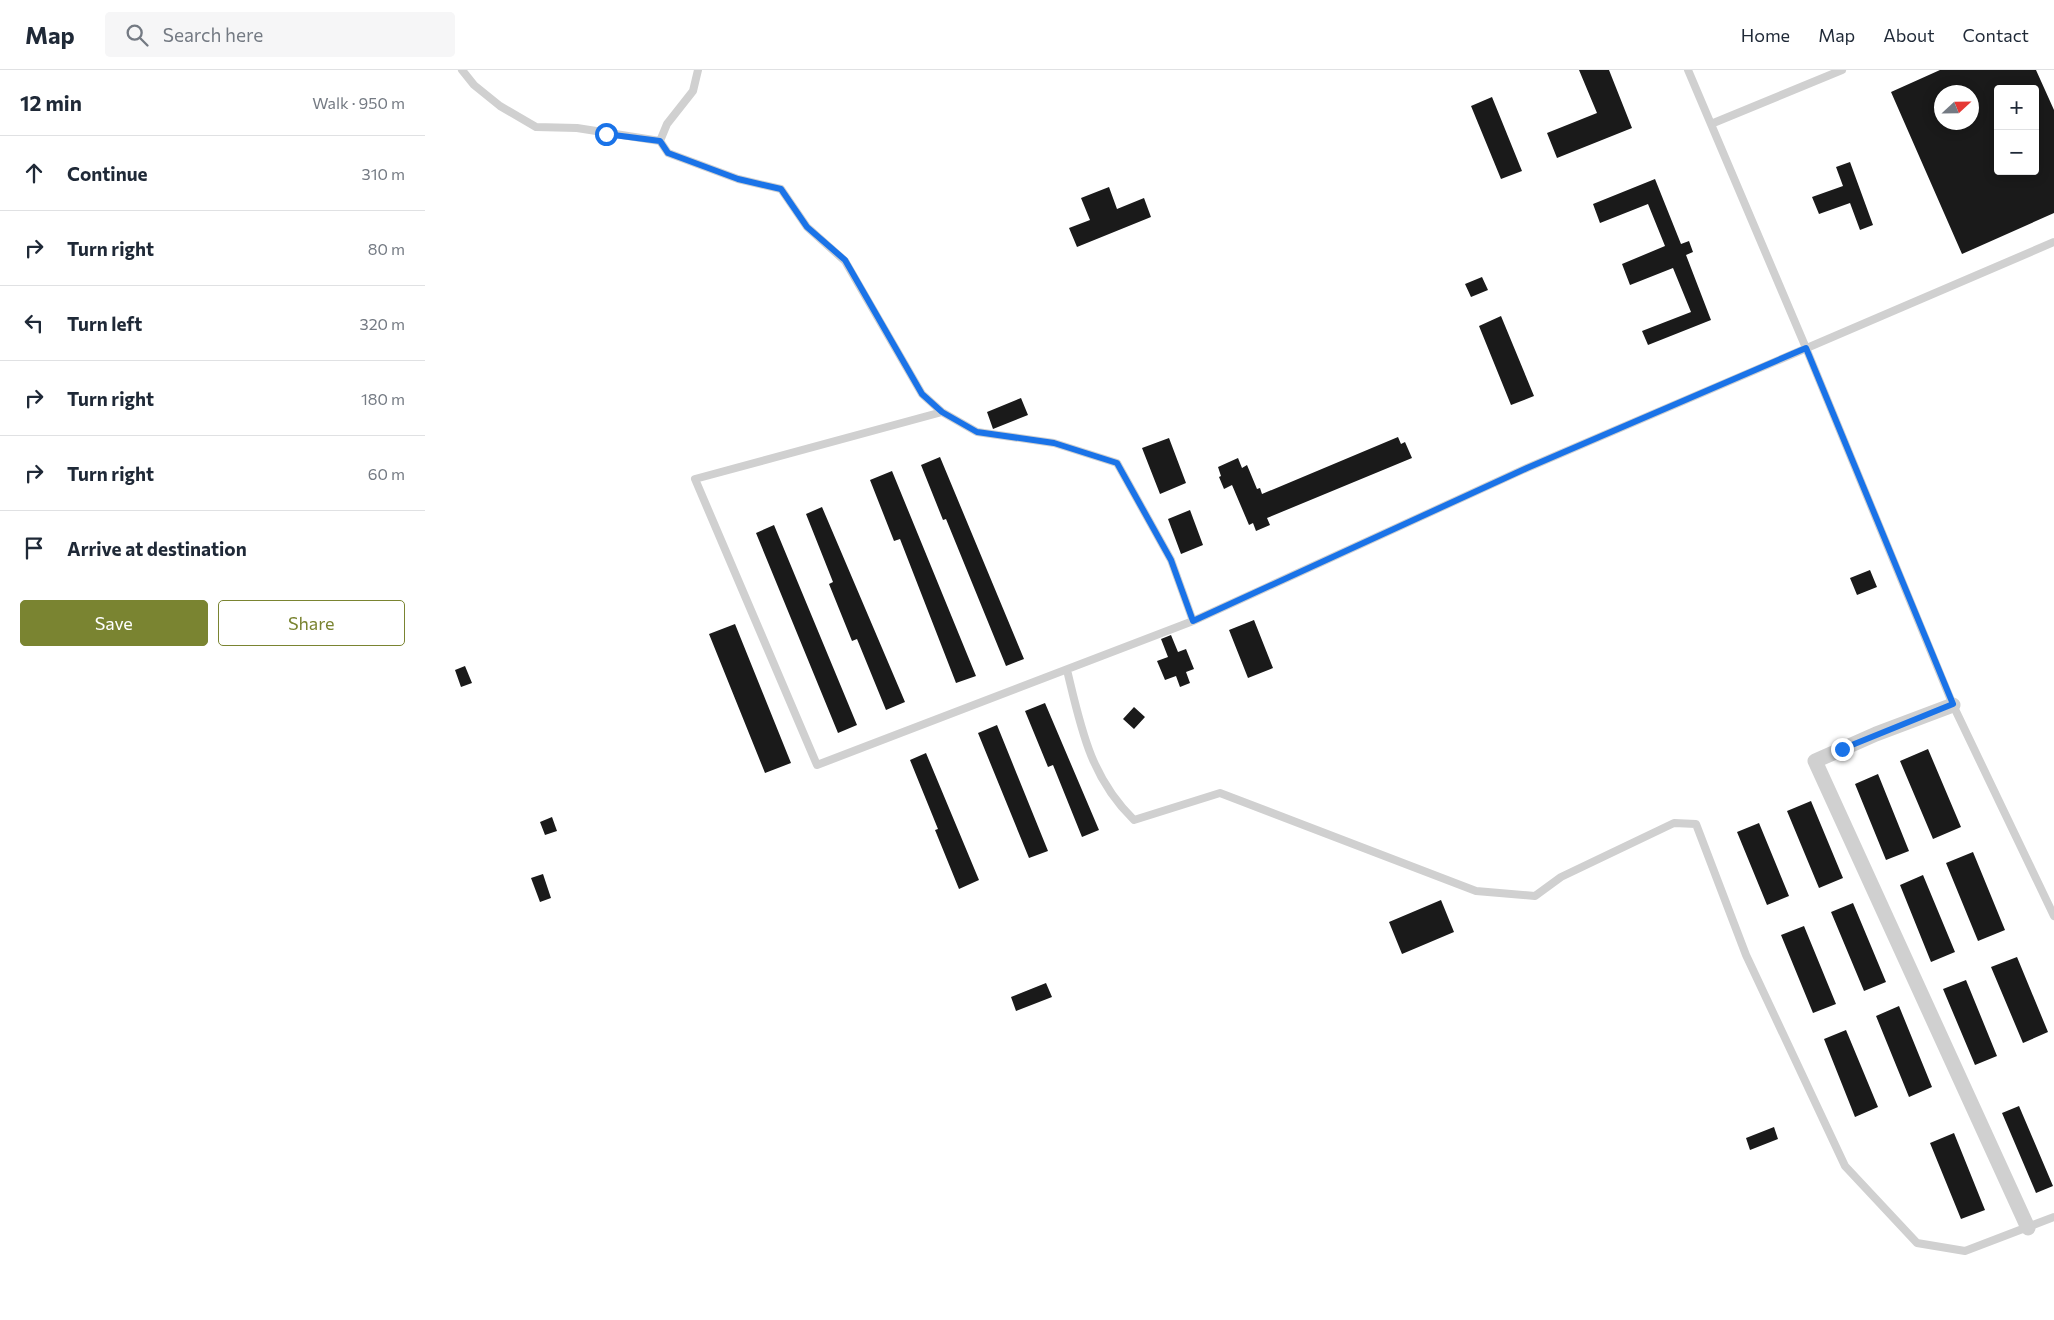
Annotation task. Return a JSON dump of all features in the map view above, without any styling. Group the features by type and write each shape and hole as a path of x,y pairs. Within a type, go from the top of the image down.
{"street":[{"path":"1953,704 1876,734 1815,761 2028,1228"}],"lane":[{"path":"461,70 473,85 500,106 536,128 577,128 660,141 668,153 738,179 781,189 807,227 845,260 922,394 942,412 977,432 1054,443 1117,463 1171,560 1193,621"},
{"path":"660,141 667,124 693,91 698,70"},
{"path":"1688,70 1806,348 1953,704 2054,916"},
{"path":"1711,124 1842,70"},
{"path":"942,412 695,479 817,766 1193,621 1527,468 2054,242"},
{"path":"1067,670 1087,752 1117,804 1134,820 1220,793 1476,891 1535,896 1561,877 1674,823 1696,824 1746,955 1845,1166 1917,1243 1965,1251 2054,1218"}],"building":[{"path":"1579,70 1609,70 1632,128 1557,158 1547,133 1597,113"},
{"path":"1940,70 2036,70 2054,110 2054,213 1962,254 1891,92"},
{"path":"1492,97 1522,171 1501,179 1471,106"},
{"path":"1850,162 1873,225 1860,230 1850,203 1819,214 1812,197 1843,186 1836,167"},
{"path":"1655,179 1681,244 1689,241 1693,252 1686,255 1711,320 1648,345 1642,331 1691,312 1673,268 1630,285 1622,264 1665,246 1648,204 1600,223 1593,204"},
{"path":"1109,187 1117,209 1144,198 1151,217 1077,247 1069,228 1090,220 1081,198"},
{"path":"1482,277 1488,290 1471,297 1465,284"},
{"path":"1501,316 1534,396 1511,405 1479,326"},
{"path":"1021,398 1028,415 993,429 987,412"},
{"path":"1398,437 1401,444 1405,442 1412,458 1267,518 1270,525 1256,531 1253,523 1249,525 1232,485 1224,489 1219,477 1221,476 1218,467 1238,458 1242,468 1247,465 1257,489 1260,488 1262,494"},
{"path":"1169,438 1186,483 1160,494 1142,448"},
{"path":"940,457 1024,659 1006,666 946,519 943,520 921,465"},
{"path":"892,471 976,676 956,683 900,539 894,541 870,480"},
{"path":"822,507 905,702 886,710 857,639 852,641 829,584 833,582 806,514"},
{"path":"1190,510 1203,545 1181,554 1168,519"},
{"path":"774,525 857,725 838,733 756,533"},
{"path":"1870,570 1877,587 1857,595 1850,578"},
{"path":"1254,620 1273,668 1248,678 1229,630"},
{"path":"735,624 791,763 765,773 709,634"},
{"path":"1171,635 1178,652 1186,649 1194,669 1186,672 1190,683 1180,687 1176,676 1165,680 1157,661 1168,657 1161,639"},
{"path":"465,666 472,683 461,687 455,670"},
{"path":"1045,703 1099,830 1082,837 1053,765 1048,767 1025,711"},
{"path":"1134,707 1145,717 1134,729 1123,719"},
{"path":"997,725 1048,851 1029,858 978,733"},
{"path":"1928,749 1961,827 1933,839 1900,761"},
{"path":"926,753 979,880 959,889 935,830 938,829 910,760"},
{"path":"1878,774 1909,851 1886,860 1855,784"},
{"path":"1811,801 1843,878 1819,888 1787,811"},
{"path":"552,817 557,831 545,835 540,822"},
{"path":"1759,823 1789,896 1767,905 1737,832"},
{"path":"1973,852 2005,930 1978,941 1946,863"},
{"path":"543,874 551,898 540,902 531,878"},
{"path":"1923,875 1955,952 1931,962 1900,885"},
{"path":"1441,900 1454,932 1402,954 1389,922"},
{"path":"1853,903 1886,982 1864,991 1831,912"},
{"path":"1804,926 1836,1004 1813,1013 1781,935"},
{"path":"2017,957 2048,1032 2023,1043 1991,967"},
{"path":"1966,980 1997,1056 1975,1065 1943,989"},
{"path":"1046,983 1052,997 1016,1011 1011,997"},
{"path":"1899,1006 1932,1087 1909,1097 1876,1016"},
{"path":"1846,1030 1878,1107 1855,1117 1824,1039"},
{"path":"2019,1106 2053,1186 2036,1193 2002,1113"},
{"path":"1774,1127 1778,1139 1750,1150 1746,1138"},
{"path":"1954,1133 1985,1210 1961,1219 1930,1143"}],"route":[{"path":"606,134 660,141 668,153 738,179 781,189 807,227 845,260 922,394 942,412 977,432 1054,443 1117,463 1171,560 1193,621 1527,468 1806,348 1953,704 1842,749"}]}
